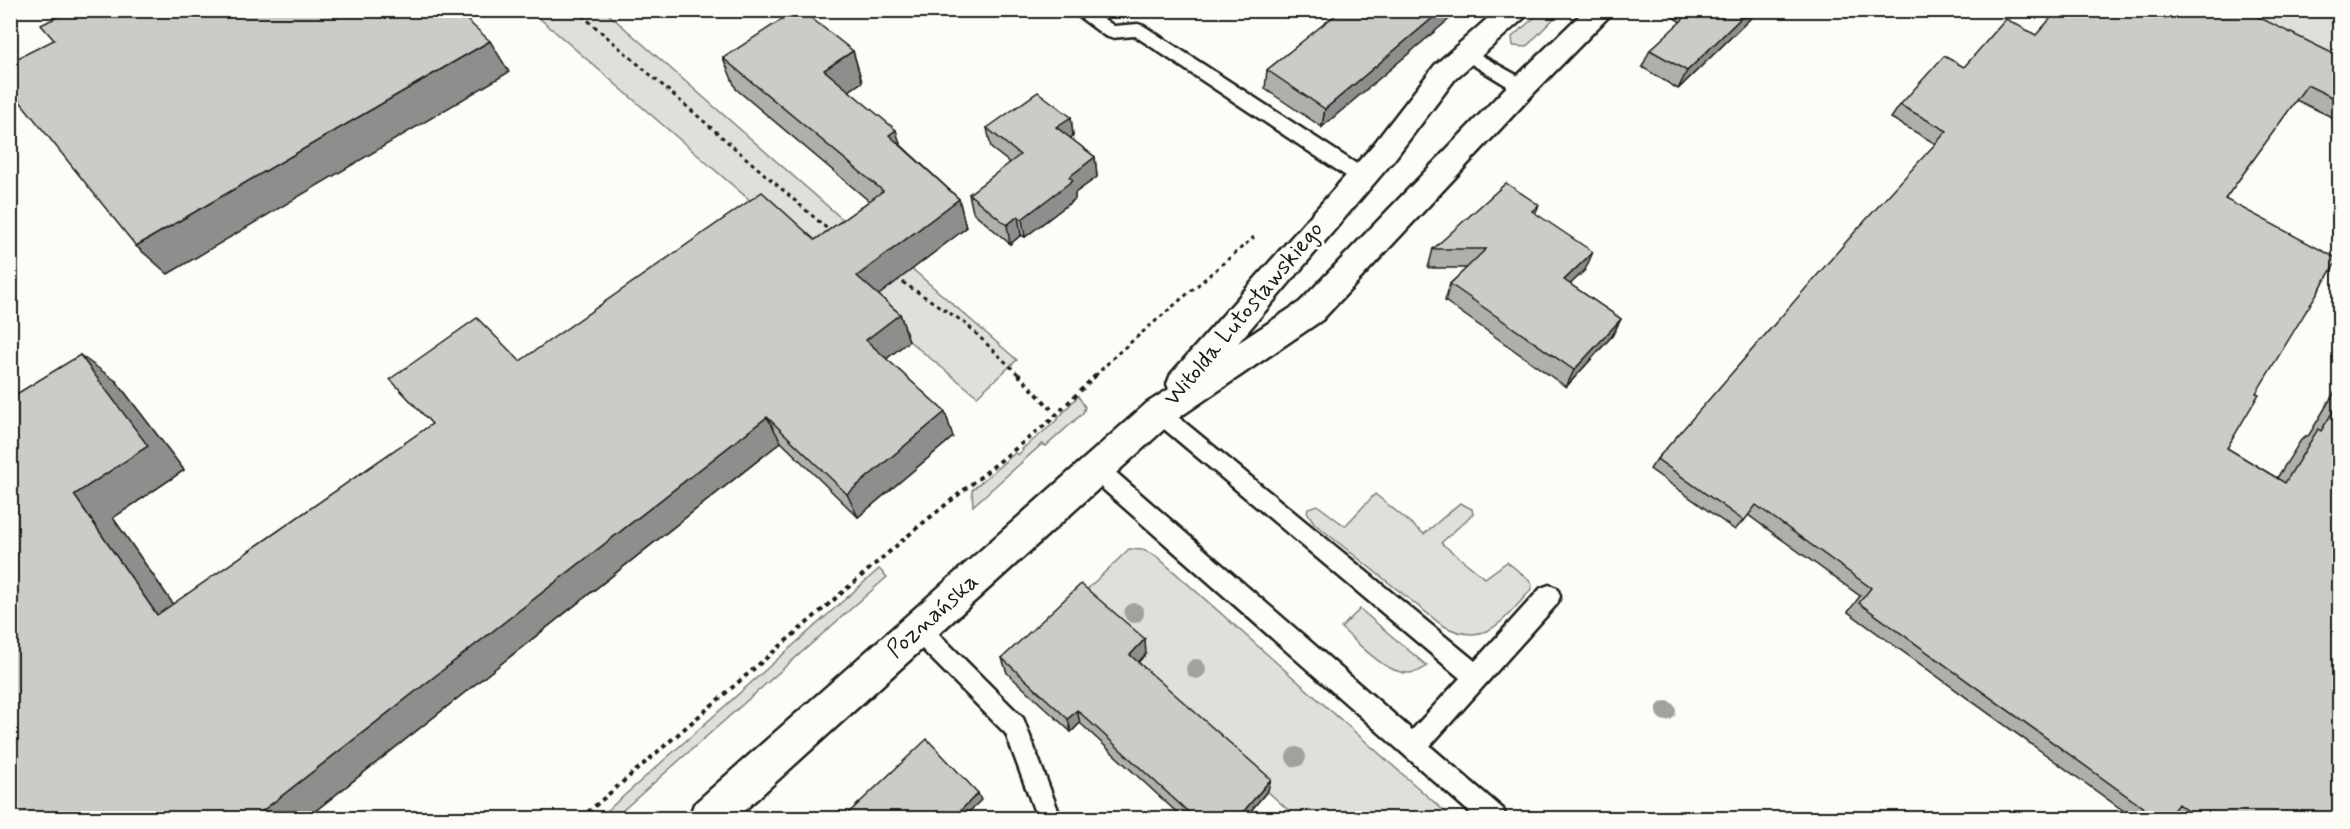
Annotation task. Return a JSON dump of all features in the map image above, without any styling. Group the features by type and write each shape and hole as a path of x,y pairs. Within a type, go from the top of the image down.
{"main road":[{"name":"Witolda Lutosławskiego","path":"1159,413 1362,177 1445,72 1515,10"},
{"name":"Witolda Lutosławskiego","path":"1159,413 1311,311 1523,87 1602,10"},
{"name":"Poznańska","path":"708,819 1159,413"}],"lane":[{"path":"1078,10 1111,32 1138,30 1362,177"},
{"path":"1467,53 1523,87"},
{"path":"1159,413 1477,677"},
{"path":"1096,469 1494,819"},
{"path":"1413,747 1549,596"},
{"path":"918,629 992,700 1015,726 1049,819"}],"path":[{"path":"576,10 832,233"},
{"path":"581,819 918,527 1050,421 1117,354 1220,265"},
{"path":"893,276 951,312 991,346 1051,409"}],"shaded area":[{"path":"531,11 605,11 865,239 872,234 1017,360 977,396 909,341"},
{"path":"1542,11 1561,11 1526,47 1513,46 1512,37"},
{"path":"2204,11 2315,11 2339,22 2339,77"},
{"path":"1078,396 1085,407 1083,413 1046,446 1042,444 973,506 972,490 1015,453 1018,455 1022,449 1053,424"},
{"path":"1375,494 1424,534 1460,503 1472,509 1473,514 1441,543 1485,578 1507,562 1528,579 1532,585 1530,591 1501,621 1482,633 1457,632 1442,625 1315,524 1307,512 1308,508 1317,505 1345,526"},
{"path":"1129,549 1143,550 1156,556 1452,818 1297,818 1132,669 1146,654 1080,596"},
{"path":"879,569 887,577 614,818 599,818"},
{"path":"1360,609 1427,666 1416,672 1404,673 1381,663 1370,654 1341,628"}],"building":[{"path":"71,10 456,10 490,41 136,246 10,89 10,62 54,40 41,25"},
{"path":"796,10 801,10 853,51 824,70 896,130 889,135 959,199 857,276 900,314 866,340 945,412 847,494 767,417 252,819 10,819 10,398 80,355 148,446 74,495 157,615 432,424 390,379 477,318 520,361 762,192 815,240 883,191 723,58"},
{"path":"1347,10 1442,10 1325,109 1267,70 1341,11 1344,13"},
{"path":"1693,10 1749,10 1687,71 1650,50"},
{"path":"2058,10 2244,10 2340,57 2340,101 2307,85 2225,199 2338,259 2256,393 2259,394 2227,448 2285,483 2318,429 2321,431 2340,400 2340,819 2198,819 2178,804 2167,819 2159,819 1859,603 1871,588 1756,505 1744,521 1657,459 1853,234 1947,131 1900,105 1944,56 1964,67 2006,19 2036,35"},
{"path":"1038,92 1071,117 1056,127 1095,157 1069,177 1073,180 1022,219 1018,216 1007,225 969,194 1020,155 987,128"},
{"path":"1506,183 1539,205 1532,211 1593,252 1564,280 1621,319 1574,370 1450,284 1486,249 1433,249"},
{"path":"1081,584 1145,639 1130,655 1271,779 1237,819 1196,819 1077,710 1068,719 1002,658"},
{"path":"927,739 978,793 952,819 842,819"}]}
